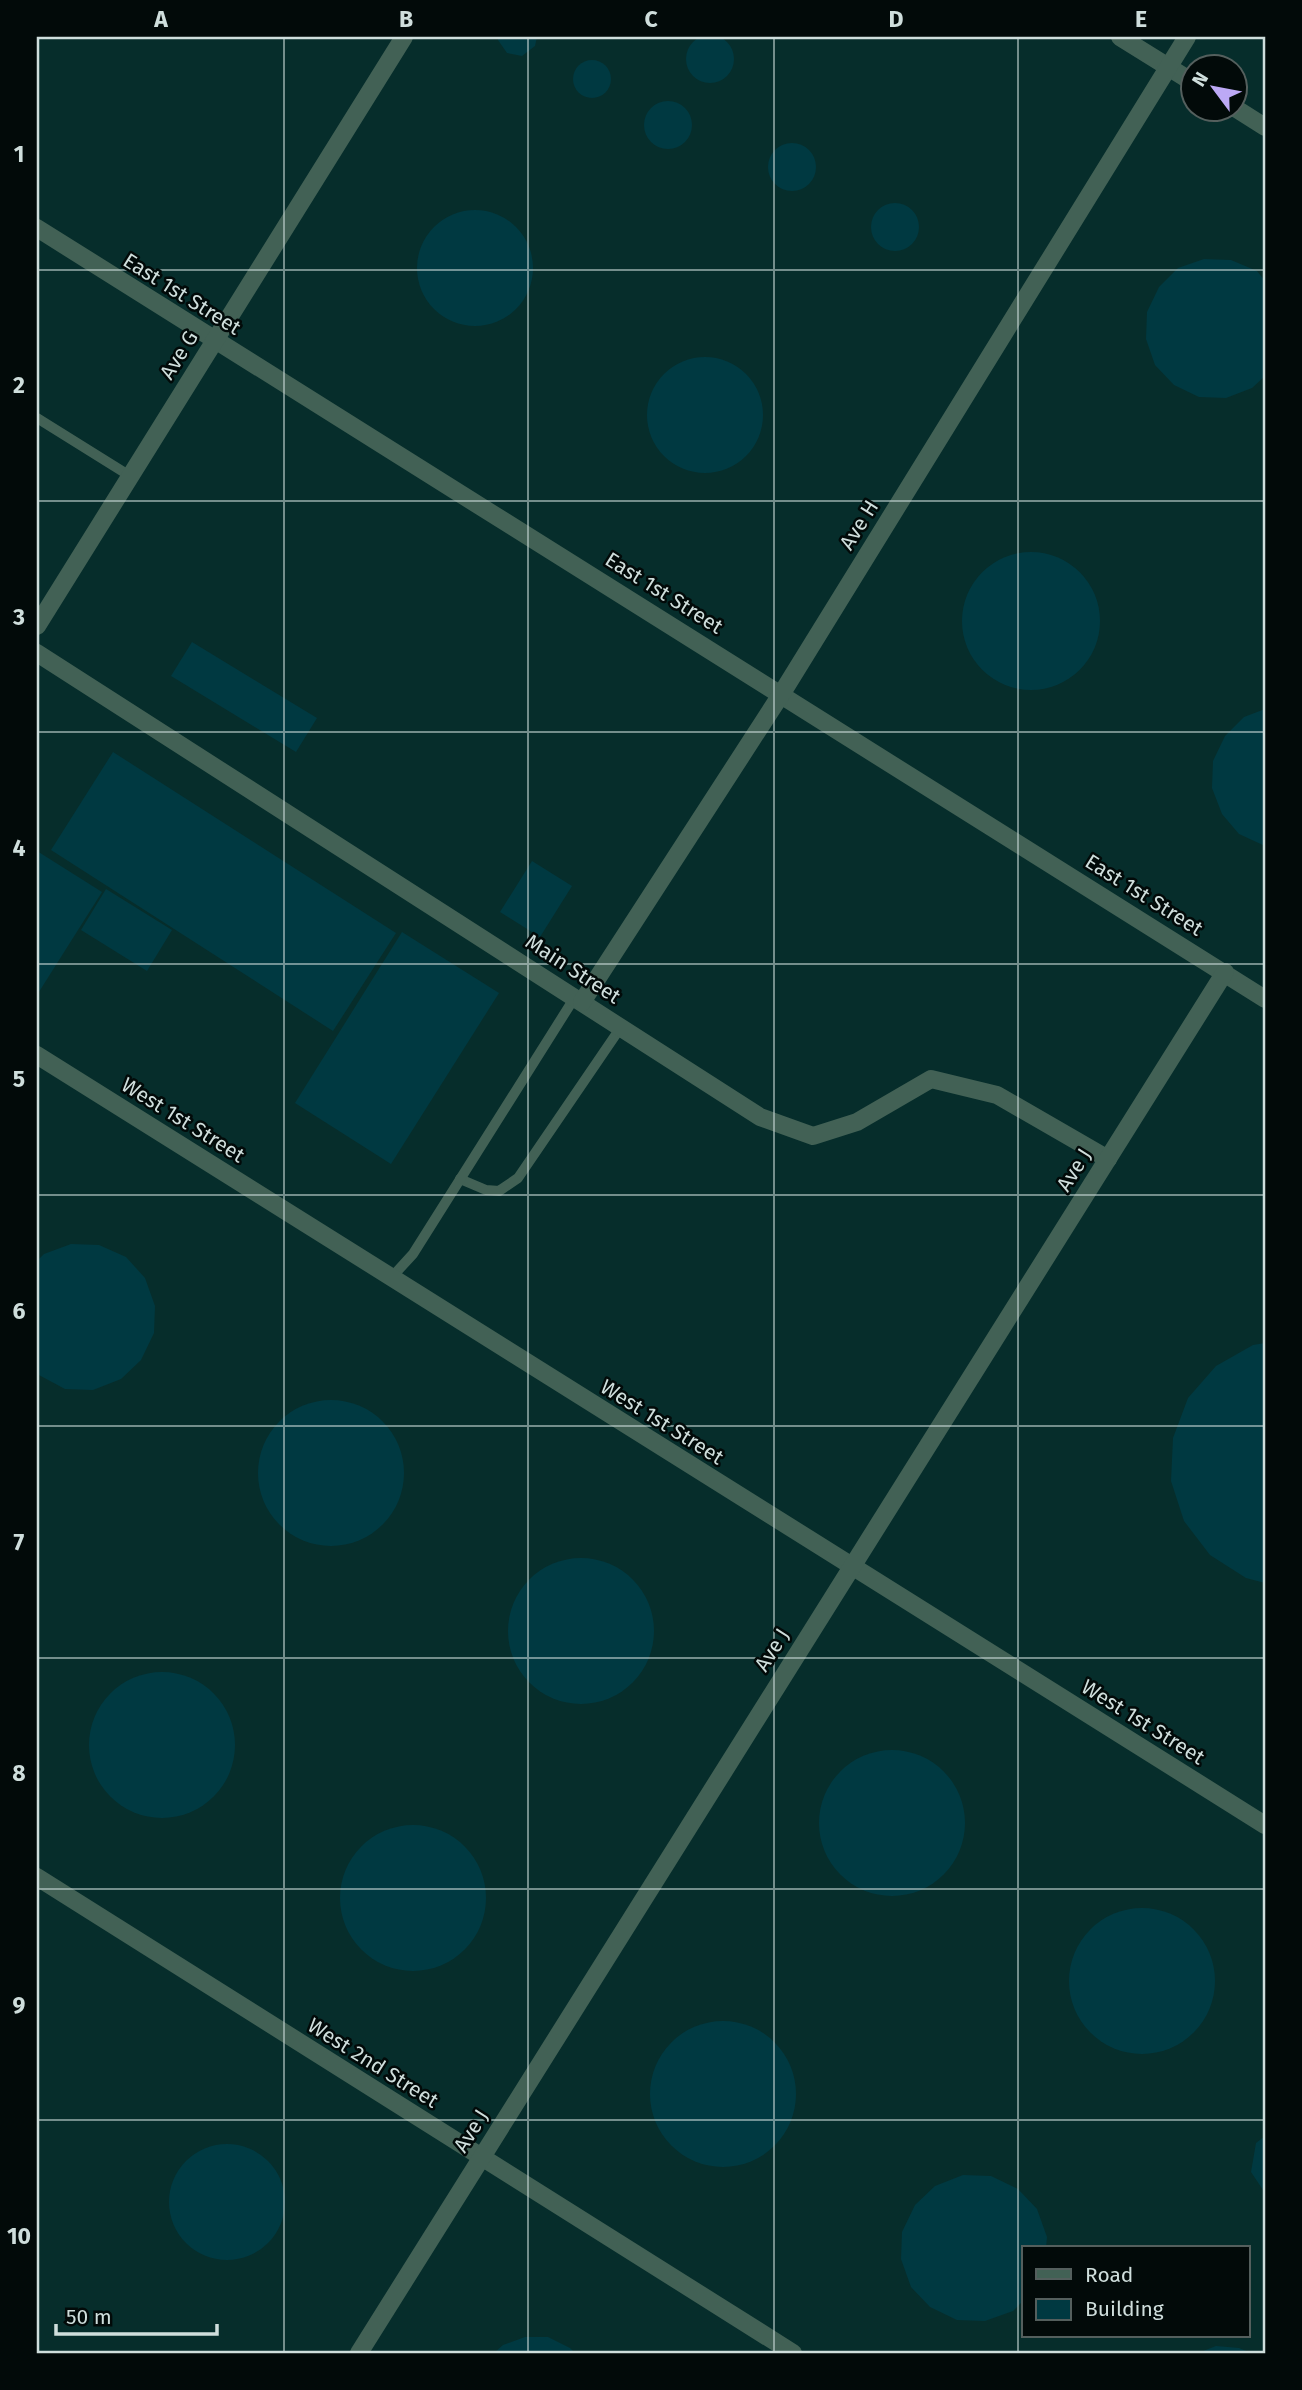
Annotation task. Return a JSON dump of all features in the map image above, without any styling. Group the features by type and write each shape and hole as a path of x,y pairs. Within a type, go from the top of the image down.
{"street":[{"name":"Ave G","path":"37,626 404,37"},
{"path":"1120,37 1180,74"},
{"name":"Ave H","path":"579,999 782,693 1187,37"},
{"path":"1250,118 1265,127"},
{"name":"East 1st Street","path":"37,228 782,693 1265,999"},
{"name":"Main Street","path":"37,653 760,1117 813,1136 857,1122 931,1079 997,1095 1108,1158"},
{"name":"Ave J","path":"359,2353 1225,972"},
{"name":"West 1st Street","path":"37,1055 1265,1825"},
{"name":"West 2nd Street","path":"37,1877 793,2353"}],"lane":[{"path":"37,418 130,476"},
{"path":"391,1278 413,1254 579,999"},
{"path":"460,1179 486,1190 499,1191 517,1178 621,1027"}],"shaded area":[{"path":"37,37 1265,37 1265,2353 37,2353"}],"building":[{"path":"710,35 727,42 734,59 727,76 710,83 693,76 686,59 693,42"},
{"path":"498,37 537,37 535,46 522,56 507,53"},
{"path":"592,60 606,65 611,79 606,93 592,98 578,93 573,79 578,65"},
{"path":"668,101 685,108 692,125 685,142 668,149 651,142 644,125 651,108"},
{"path":"792,143 809,150 816,167 809,184 792,191 775,184 768,167 775,150"},
{"path":"895,203 912,210 919,227 912,244 895,251 878,244 871,227 878,210"},
{"path":"475,210 497,214 516,227 529,246 533,268 529,290 516,309 497,322 475,326 453,322 434,309 421,290 417,268 421,246 434,227 453,214"},
{"path":"1204,259 1231,260 1257,271 1265,281 1265,376 1252,388 1226,398 1199,397 1174,385 1155,365 1146,339 1147,312 1159,287 1178,268"},
{"path":"705,357 727,361 746,374 759,393 763,415 759,437 746,456 727,469 705,473 683,469 664,456 651,437 647,415 651,393 664,374 683,361"},
{"path":"1031,552 1058,557 1080,572 1095,594 1100,621 1095,648 1080,670 1058,685 1031,690 1004,685 982,670 967,648 962,621 967,594 982,572 1004,557"},
{"path":"192,642 317,718 296,752 171,676"},
{"path":"1265,709 1265,846 1239,834 1222,814 1212,788 1213,761 1225,736 1244,717"},
{"path":"113,752 396,933 333,1031 51,850"},
{"path":"37,851 102,892 37,995"},
{"path":"532,861 572,886 540,937 500,912"},
{"path":"106,889 172,930 147,971 81,930"},
{"path":"402,932 499,993 391,1164 295,1103"},
{"path":"71,1244 99,1245 126,1257 145,1278 155,1306 154,1333 141,1360 121,1379 93,1390 65,1389 37,1374 37,1261 44,1254"},
{"path":"1265,1343 1265,1583 1246,1578 1210,1555 1184,1521 1171,1481 1173,1438 1188,1398 1216,1366 1253,1345"},
{"path":"331,1400 359,1406 382,1422 398,1445 404,1473 398,1501 382,1524 359,1540 331,1546 303,1540 280,1524 264,1501 258,1473 264,1445 280,1422 303,1406"},
{"path":"581,1558 609,1564 632,1580 648,1603 654,1631 648,1659 632,1682 609,1698 581,1704 553,1698 530,1682 514,1659 508,1631 514,1603 530,1580 553,1564"},
{"path":"162,1672 190,1678 213,1694 229,1717 235,1745 229,1773 213,1796 190,1812 162,1818 134,1812 111,1796 95,1773 89,1745 95,1717 111,1694 134,1678"},
{"path":"892,1750 920,1756 943,1772 959,1795 965,1823 959,1851 943,1874 920,1890 892,1896 864,1890 841,1874 825,1851 819,1823 825,1795 841,1772 864,1756"},
{"path":"413,1825 441,1831 464,1847 480,1870 486,1898 480,1926 464,1949 441,1965 413,1971 385,1965 362,1949 346,1926 340,1898 346,1870 362,1847 385,1831"},
{"path":"1142,1908 1170,1914 1193,1930 1209,1953 1215,1981 1209,2009 1193,2032 1170,2048 1142,2054 1114,2048 1091,2032 1075,2009 1069,1981 1075,1953 1091,1930 1114,1914"},
{"path":"723,2021 751,2027 774,2043 790,2066 796,2094 790,2122 774,2145 751,2161 723,2167 695,2161 672,2145 656,2122 650,2094 656,2066 672,2043 695,2027"},
{"path":"1265,2136 1265,2193 1251,2172 1256,2143"},
{"path":"227,2144 249,2148 268,2161 281,2180 285,2202 281,2224 268,2243 249,2256 227,2260 205,2256 186,2243 173,2224 169,2202 173,2180 186,2161 205,2148"},
{"path":"963,2175 991,2176 1018,2189 1037,2209 1047,2237 1046,2246 1022,2246 1022,2302 1013,2311 985,2321 957,2320 930,2307 911,2287 901,2259 902,2232 915,2205 935,2186"},
{"path":"525,2337 548,2337 575,2353 494,2353 503,2345"},
{"path":"1216,2346 1239,2348 1251,2353 1198,2353"}]}
